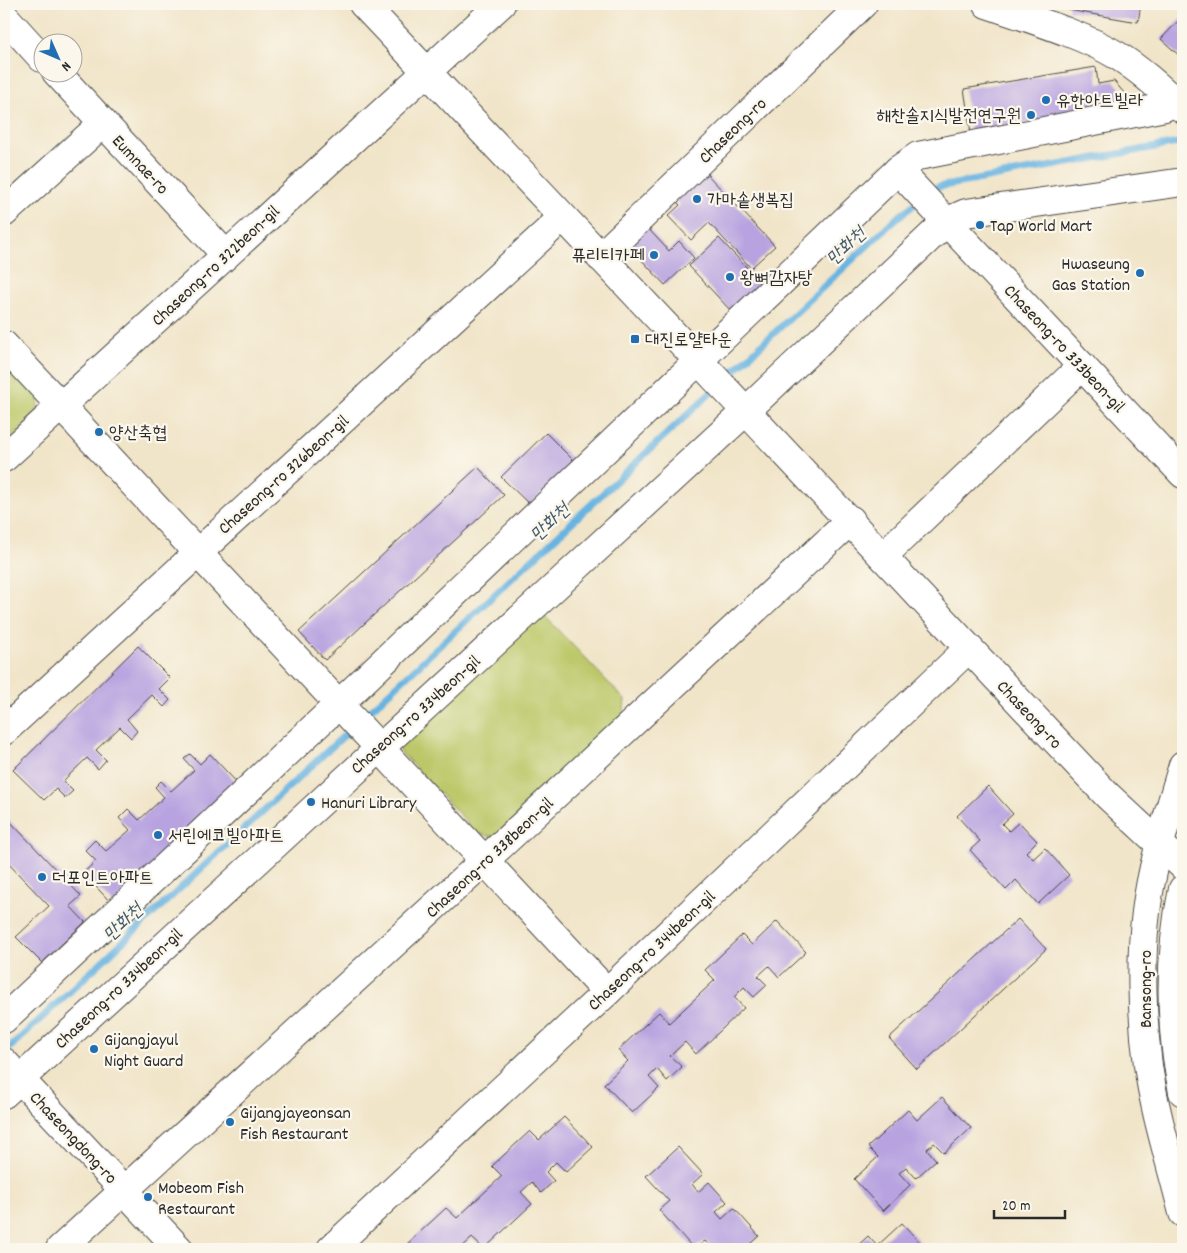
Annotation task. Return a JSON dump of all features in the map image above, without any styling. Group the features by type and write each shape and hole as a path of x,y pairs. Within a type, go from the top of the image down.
{"street":[{"path":"363,4 562,218 704,366"},
{"name":"Chaseong-ro 322beon-gil","path":"4,458 425,71 501,4"},
{"name":"Chaseong-ro","path":"600,257 863,4"},
{"path":"986,4 1020,9 1117,55 1178,104"},
{"path":"4,16 32,47"},
{"name":"Eumnae-ro","path":"65,82 226,255"},
{"path":"4,1018 343,709 904,176 918,156 1178,104"},
{"path":"4,213 103,122"},
{"name":"Chaseong-ro 333beon-gil","path":"904,176 1183,474"},
{"path":"744,408 941,216 1183,182"},
{"name":"Chaseong-ro 326beon-gil","path":"4,730 562,218"},
{"path":"4,345 607,992"},
{"name":"Chaseong-ro","path":"704,366 851,520 968,649 1107,795 1183,866"},
{"path":"883,556 1082,366"},
{"name":"Chaseong-ro 334beon-gil","path":"10,1076 744,408"},
{"name":"Chaseong-ro 338beon-gil","path":"124,1191 484,861 851,520"},
{"name":"Chaseong-ro 344beon-gil","path":"331,1249 607,992 968,649"},
{"name":"Bansong-ro","path":"1183,765 1160,846 1146,913 1144,1024 1148,1065 1156,1106 1183,1213"},
{"name":"Bansong-ro","path":"1183,889 1176,922 1178,979 1174,1028 1183,1092"},
{"name":"Chaseongdong-ro","path":"10,1076 124,1191 178,1249"},
{"name":"Chaseongdong-ro","path":"60,1249 124,1191"}],"green space":[{"path":"4,358 39,395 37,414 4,445"},
{"path":"538,609 625,700 623,721 498,838 477,833 394,745"}],"building":[{"path":"1069,4 1141,4 1138,22 1068,10"},
{"path":"1183,16 1183,59 1161,39"},
{"name":"유한아트빌라","path":"1096,67 1098,84 1114,81 1125,94 1127,106 971,133 964,89"},
{"path":"702,169 775,246 751,268 709,223 691,240 668,216 680,205 672,197"},
{"path":"643,223 669,251 679,241 694,258 665,285 624,241"},
{"path":"719,238 761,283 731,311 689,266"},
{"path":"546,433 574,461 530,505 501,477"},
{"path":"478,467 504,495 325,660 299,632"},
{"path":"138,646 170,678 159,689 170,700 164,707 152,695 127,719 137,731 131,738 120,727 96,750 106,760 98,769 87,758 63,781 73,791 65,798 56,789 44,800 13,770"},
{"name":"서린에코빌아파트","path":"190,754 200,764 210,754 242,788 116,908 83,873 96,861 85,850 95,840 106,851 130,830 119,818 128,809 139,820 164,797 155,787 161,781 171,791 194,770 184,759"},
{"path":"988,786 1013,814 1002,824 1009,831 1019,822 1037,841 1026,852 1033,859 1045,848 1069,875 1038,904 1016,880 1006,890 970,850 980,841 957,816"},
{"name":"더포인트아파트","path":"4,815 81,896 70,906 85,922 42,963 16,937 49,906 4,859"},
{"path":"1018,919 1046,949 917,1069 889,1038"},
{"path":"777,921 806,952 779,977 769,966 758,976 767,985 754,997 744,987 734,997 744,1008 696,1054 685,1042 670,1056 682,1067 667,1081 657,1069 649,1077 659,1088 632,1113 604,1084 628,1061 618,1050 659,1012 669,1023 715,980 705,970 742,935 752,945"},
{"path":"942,1097 971,1128 944,1153 934,1143 927,1149 936,1160 916,1178 906,1167 899,1173 910,1185 883,1211 854,1179 878,1157 868,1147 908,1110 917,1120"},
{"path":"564,1117 593,1147 566,1172 556,1162 546,1172 554,1181 541,1193 532,1182 521,1192 532,1204 484,1249 472,1238 460,1249 408,1249 405,1246 446,1208 457,1218 502,1176 492,1166 530,1131 539,1140"},
{"path":"678,1147 703,1174 692,1184 698,1192 709,1182 727,1202 716,1212 722,1219 734,1208 759,1236 744,1249 713,1249 705,1241 694,1249 659,1210 669,1201 646,1176"},
{"path":"902,1223 926,1249 854,1249 868,1236 877,1246"}],"waterway":[{"name":"만화천","path":"928,195 938,187 1183,142"},
{"name":"만화천","path":"724,380 898,217 919,201"},
{"name":"만화천","path":"361,719 717,387"},
{"name":"만화천","path":"4,1053 353,727"}],"place":[{"name":"유한아트빌라","path":"1046,100"},
{"name":"해찬솔지식발전연구원","path":"1031,115"},
{"name":"가마솥생복집","path":"697,199"},
{"name":"Tap World Mart","path":"980,225"},
{"name":"퓨리티카페","path":"654,255"},
{"name":"Hwaseung Gas Station","path":"1140,273"},
{"name":"왕뼈감자탕","path":"730,277"},
{"name":"대진로얄타운","path":"635,339"},
{"name":"양산축협","path":"99,432"},
{"name":"Hanuri Library","path":"311,802"},
{"name":"서린에코빌아파트","path":"158,835"},
{"name":"더포인트아파트","path":"42,877"},
{"name":"Gijangjayul Night Guard","path":"94,1049"},
{"name":"Gijangjayeonsan Fish Restaurant","path":"230,1122"},
{"name":"Mobeom Fish Restaurant","path":"148,1197"}]}
